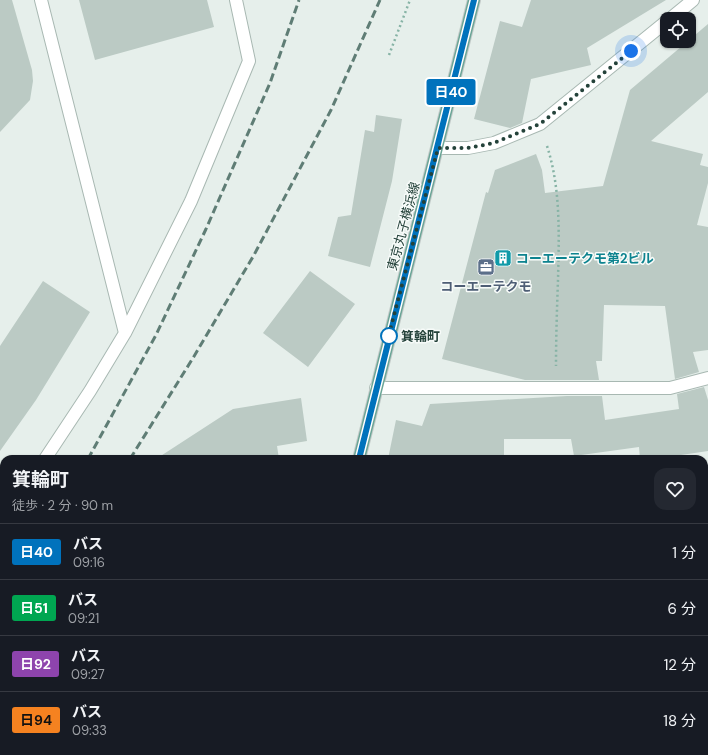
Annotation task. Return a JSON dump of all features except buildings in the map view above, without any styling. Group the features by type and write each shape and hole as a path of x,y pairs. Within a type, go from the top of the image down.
{"main road":[{"name":"東京丸子横浜線","path":"360,455 474,0"}],"street":[{"path":"41,0 125,333"},
{"path":"48,455 90,391 125,333 191,201 249,61 236,0"},
{"path":"678,12 693,0"},
{"path":"438,148 468,148 494,143 540,124 660,27"},
{"path":"376,388 670,388 708,378"}],"path":[{"path":"389,55 410,0"},
{"path":"540,124 551,159 558,200 559,246 555,388"}],"railway":[{"path":"90,455 156,335 206,229 270,83 299,0"},
{"path":"132,455 193,358 254,255 331,110 380,0"}],"bus line":[{"name":"日40","path":"360,455 474,0"}],"place":[{"name":"コーエーテクモ第2ビル","path":"503,258"},
{"name":"コーエーテクモ","path":"486,267"},
{"name":"箕輪町","path":"389,336"}],"route":[{"path":"389,336 387,342 438,148 468,148 494,143 540,124 631,51"}]}
